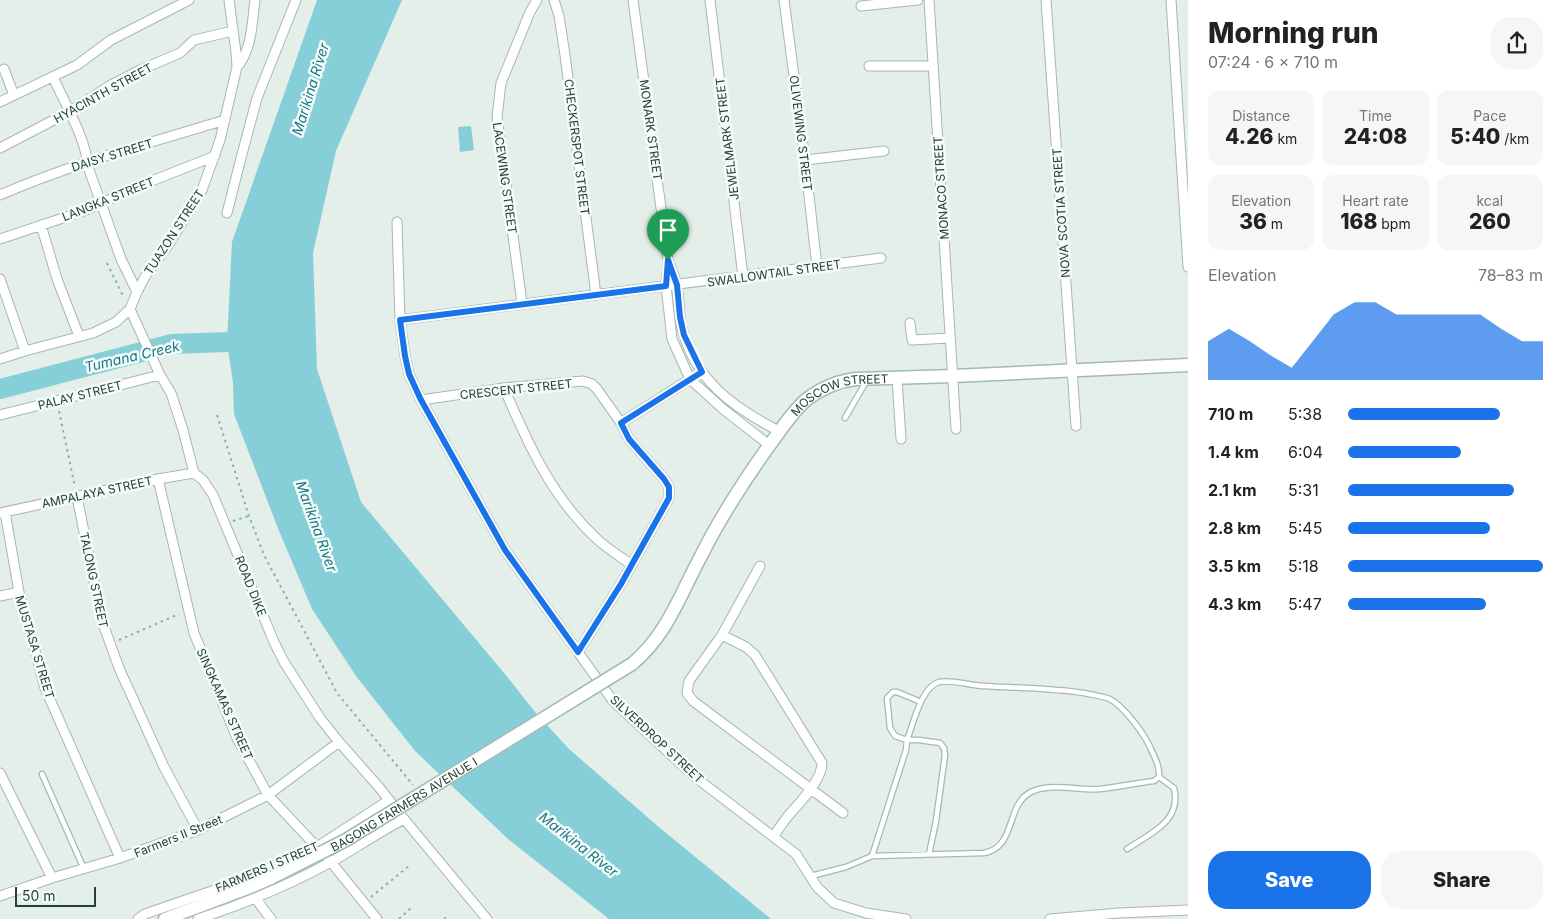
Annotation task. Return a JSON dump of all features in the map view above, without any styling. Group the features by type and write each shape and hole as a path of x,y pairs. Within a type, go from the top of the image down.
{"street":[{"path":"0,102 77,65 111,40 189,0"},
{"path":"229,0 237,67"},
{"path":"237,67 244,59 248,48 255,0"},
{"path":"227,213 257,98 296,0"},
{"name":"LACEWING STREET","path":"522,303 497,118 501,83 530,12 538,0"},
{"name":"CHECKERSPOT STREET","path":"554,0 559,16 565,55 596,295"},
{"name":"MONARK STREET","path":"633,0 668,260 666,286 672,338 690,379 723,409 769,445"},
{"name":"JEWELMARK STREET","path":"710,0 743,277"},
{"name":"OLIVEWING STREET","path":"784,0 817,267"},
{"path":"861,6 918,0"},
{"name":"MONACO STREET","path":"929,0 956,429"},
{"name":"NOVA SCOTIA STREET","path":"1046,0 1076,426"},
{"path":"1171,0 1188,267"},
{"name":"HYACINTH STREET","path":"0,148 69,112 109,86 180,53 194,40 233,31"},
{"path":"869,66 933,66"},
{"name":"TUAZON STREET","path":"130,309 146,275 167,247 202,190 226,120 237,67"},
{"path":"4,70 14,95"},
{"path":"53,77 78,129 87,155 88,167 101,204 137,292"},
{"name":"DAISY STREET","path":"0,195 62,170 226,120"},
{"path":"805,160 884,152"},
{"name":"LANGKA STREET","path":"0,239 101,204 144,184 215,156"},
{"name":"SILVERDROP STREET","path":"397,222 400,320 409,374 421,400 505,550 613,701 696,777 796,854 817,887 834,903 866,913 906,919"},
{"path":"41,225 50,260 79,336"},
{"name":"SWALLOWTAIL STREET","path":"400,320 881,258"},
{"name":"MONARK STREET","path":"668,260 677,285 684,335 702,372 715,388 753,418 779,431"},
{"path":"0,279 25,351"},
{"path":"0,311 10,308"},
{"path":"0,359 93,333 116,322 130,309"},
{"name":"ROAD DIKE","path":"130,309 160,375 171,393 194,473 203,480 213,495 284,662 308,701 339,742 487,919"},
{"path":"910,323 912,340 950,338"},
{"path":"672,338 684,335"},
{"name":"MOSCOW STREET","path":"632,664 650,648 663,629 740,486 779,431 793,413 806,401 832,384 845,380 1188,365"},
{"path":"621,423 702,372"},
{"name":"PALAY STREET","path":"0,415 160,375"},
{"path":"897,378 901,439"},
{"name":"CRESCENT STREET","path":"421,400 504,388 584,381 592,384 597,389 621,423 629,439 669,487 669,498 621,584 578,652"},
{"path":"504,388 528,442 551,485 569,509 598,540 632,565"},
{"name":"AMPALAYA STREET","path":"2,512 194,473"},
{"name":"SINGKAMAS STREET","path":"158,479 194,633 237,738 268,795 331,862 377,919"},
{"name":"TALONG STREET","path":"77,497 102,621 110,644 164,767 198,830"},
{"name":"MUSTASA STREET","path":"2,512 19,592 45,688 120,858"},
{"path":"760,566 722,635 690,681 687,693 693,701 843,813"},
{"path":"0,596 19,592"},
{"path":"722,635 746,647 755,655 821,759 822,768 810,790 774,836"},
{"name":"BAGONG FARMERS AVENUE I","path":"165,919 234,894 271,878 346,840 632,664"},
{"name":"Farmers Ⅱ Street","path":"0,896 120,858 198,830 268,795 339,742"},
{"path":"0,773 52,878"},
{"name":"FARMERS I STREET","path":"138,919 145,914 239,881 316,847 389,800"},
{"name":"FARMERS I STREET","path":"198,919 256,898 331,862 404,819"},
{"path":"256,898 271,919"},
{"path":"1050,919 1188,910"}],"lane":[{"path":"845,418 864,388 867,379"},
{"path":"872,856 906,750 907,740 916,711 933,685 939,682 973,686 1064,690 1102,696 1112,700 1145,736 1158,765 1159,778"},
{"path":"921,702 897,692 893,692 887,698 890,728 895,736 907,740 940,743 944,748 945,755 937,813 929,854"},
{"path":"42,774 84,869"},
{"path":"1127,849 1170,818 1176,800 1174,788 1159,778"},
{"path":"811,876 846,867 872,856 992,852 1003,841 1018,804 1030,792 1052,788 1099,789 1154,781 1159,778"}],"path":[{"path":"107,263 130,309"},
{"path":"57,401 77,497"},
{"path":"216,415 249,516 264,555 337,693 413,785"},
{"path":"232,522 249,516"},
{"path":"110,644 188,610"},
{"path":"363,903 409,866"},
{"path":"400,919 410,908"}],"water":[{"name":"Marikina River","path":"317,0 402,0 336,151 313,253 317,369 361,502 535,712 569,749 660,828 771,919 609,919 508,839 415,751 356,676 312,609 279,531 234,414 233,383 227,342 232,242"},
{"path":"471,126 474,150 460,152 458,127"}],"waterway":[{"name":"Tumana Creek","path":"0,389 172,344 227,342 254,336"}],"route":[{"path":"668,260 677,285 684,335 702,372 621,423 629,439 664,479 669,487 669,498 621,584 578,652 505,550 436,428 409,374 400,320 666,286 668,260"}]}
